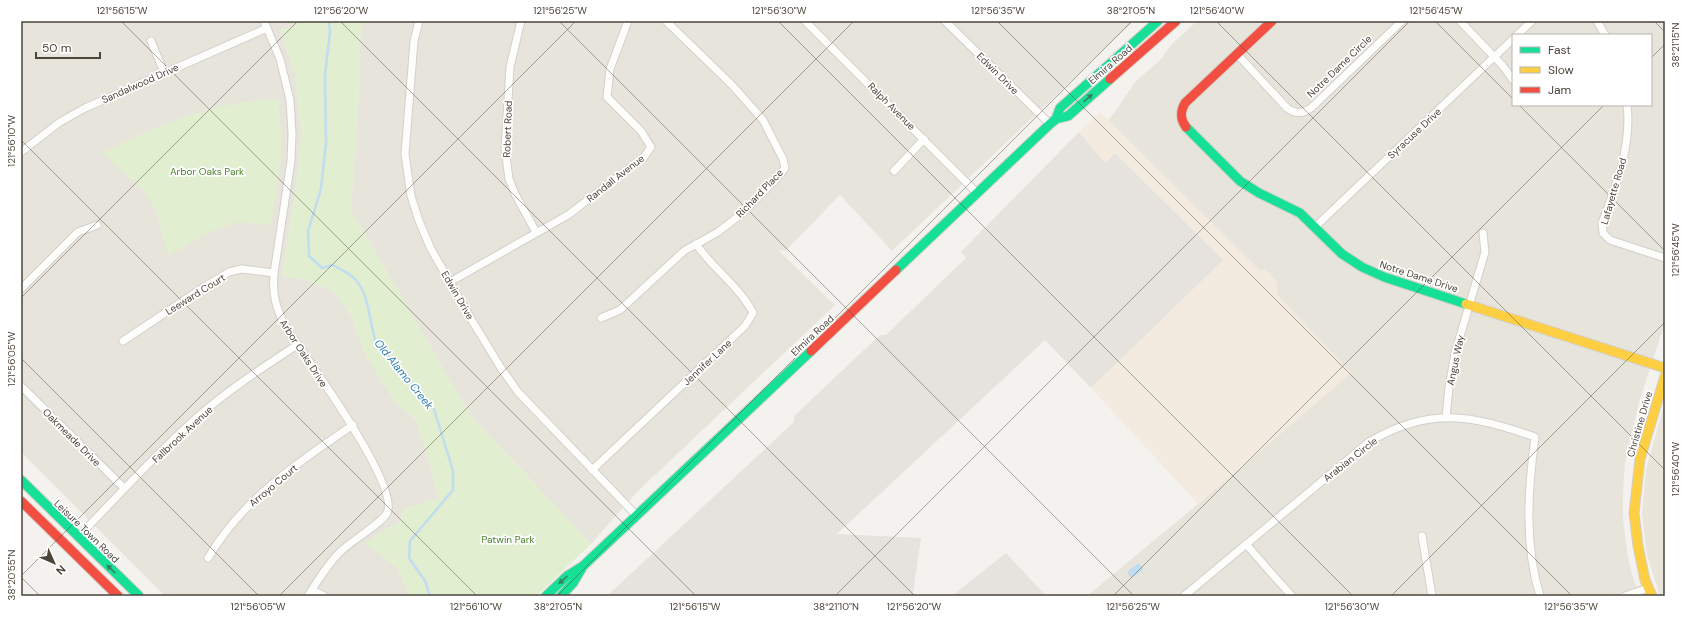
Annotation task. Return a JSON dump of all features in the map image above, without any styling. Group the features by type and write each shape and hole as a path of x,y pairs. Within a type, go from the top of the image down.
{"main road":[{"name":"Elmira Road","path":"546,596 567,576 583,566 1053,122 1060,108 1158,21"},
{"name":"Elmira Road","path":"1053,122 1068,116 1176,21"},
{"path":"1237,54 1272,21"},
{"name":"Notre Dame Drive","path":"1237,54 1185,103 1181,114 1183,123 1232,173 1249,187 1300,213 1342,254 1384,277 1665,368"},
{"name":"Christine Drive","path":"1650,592 1645,580 1638,546 1634,513 1640,459 1665,376"},
{"name":"Leisure Town Road","path":"21,480 139,596"},
{"path":"21,501 118,596"},
{"path":"40,520 70,536 78,537"},
{"name":"Elmira Road","path":"561,596 573,583 583,566"}],"street":[{"name":"Edwin Drive","path":"419,21 414,41 405,154 411,196 419,221 431,248 450,282 501,368 518,392 636,516"},
{"name":"Robert Road","path":"521,21 510,67 505,149 509,179 515,194 536,232"},
{"name":"Randall Avenue","path":"450,282 568,214 644,157 651,147 641,131 607,97 607,85 610,69 628,21"},
{"name":"Richard Place","path":"601,318 620,310 684,252 718,232 740,215 785,168 763,120 732,86 666,21"},
{"name":"Ralph Avenue","path":"805,21 978,193"},
{"name":"Edwin Drive","path":"945,21 1053,122"},
{"name":"Notre Dame Circle","path":"1237,54 1287,108 1294,112 1301,113 1311,108 1402,21"},
{"path":"1460,21 1512,79"},
{"path":"1518,34 1532,21"},
{"path":"1597,21 1604,34"},
{"name":"Sandalwood Drive","path":"21,152 60,122 85,108 265,24"},
{"name":"Arbor Oaks Drive","path":"265,24 280,59 290,100 292,134 291,160 272,291 277,310 285,327 353,425 364,445 380,478 388,502 389,510 382,520 340,552 325,570 310,593"},
{"name":"Syracuse Drive","path":"1315,227 1512,40"},
{"path":"151,41 164,72"},
{"name":"Lafayette Road","path":"1627,106 1625,150 1602,223 1603,233 1610,240 1665,258"},
{"path":"894,171 924,139"},
{"path":"21,289 78,232 97,224"},
{"name":"Angus Way","path":"1446,417 1449,387 1455,353 1485,252 1483,233"},
{"name":"Jennifer Lane","path":"592,470 745,326 753,313 748,302 704,255 696,244"},
{"name":"Leeward Court","path":"123,341 228,272 242,269 274,273"},
{"name":"Fallbrook Avenue","path":"78,537 124,488 194,420 227,393 297,344"},
{"name":"Oakmeade Drive","path":"21,386 124,488"},
{"name":"Arabian Circle","path":"1184,596 1369,442 1386,432 1416,421 1446,417 1483,421 1535,437 1530,470 1528,516 1530,542 1540,596"},
{"name":"Arroyo Court","path":"208,558 216,544 246,508 265,490 283,474 353,425"},
{"path":"1422,536 1432,596"},
{"path":"1246,544 1292,596"},
{"path":"1625,596 1650,592"},
{"path":"310,593 324,596"}],"shaded area":[{"path":"21,21 295,21 294,26 280,30 295,73 301,130 299,165 282,277 304,279 334,291 351,316 366,356 395,402 417,421 439,498 404,509 399,523 381,532 365,543 397,567 409,596 165,596 21,452"},
{"path":"362,21 1134,21 892,251 840,195 785,251 778,250 835,305 638,491 591,544 470,415 351,210"},
{"path":"1197,21 1665,21 1665,323 1640,399 1625,463 1623,491 1623,519 1628,556 1632,575 1640,596 1087,596 1198,504 1351,373 1277,295 1277,282 1264,269 1261,272 1108,120 1135,82 1160,60 1172,44"},
{"path":"1100,112 1261,272 1264,269 1277,282 1277,295 1351,373 1198,504 1091,388 1222,260 1115,153 1105,163 1079,132"},
{"path":"1079,132 1105,163 1115,153 1223,260 1091,388 1045,340 837,534 921,538 913,593 916,596 607,596 794,422 794,416 880,335 886,335 966,258 961,252"},
{"path":"1072,151 1101,184 1075,208 1054,186 1028,211 1041,225 987,278 964,254"},
{"path":"1665,402 1665,596 1660,596 1647,555 1642,513 1646,469"},
{"path":"1006,553 1046,596 952,596"}],"green space":[{"name":"Patwin Park","path":"295,21 362,21 351,210 470,415 591,544 536,596 409,596 397,567 365,543 381,532 399,523 404,509 439,498 417,421 395,402 366,356 351,316 334,291 304,279 282,277 299,165 301,130 295,73 280,30 294,26"},
{"name":"Arbor Oaks Park","path":"278,99 281,129 281,159 271,225 238,222 209,232 168,256 157,213 143,190 103,153 152,129 203,111 243,102"}],"water":[{"path":"1138,563 1143,568 1142,571 1131,578 1127,572"}],"waterway":[{"name":"Old Alamo Creek","path":"329,21 330,31 325,76 326,143 321,189 308,231 309,256 322,268 333,265 354,278 366,301 376,342 434,409 453,471 453,490 410,541 409,558 425,581 430,596"}],"traffic: fast":[{"path":"1056,119 1060,108 1158,21"},
{"path":"896,270 1050,124 1056,119 1068,116 1110,79"},
{"path":"1186,127 1240,181 1259,193 1300,213 1342,254 1362,267 1384,277 1466,304"},
{"path":"546,596 567,576 583,566 811,351"},
{"path":"21,480 139,596"},
{"path":"561,596 573,583 582,568"}],"traffic: slow":[{"path":"1466,304 1665,368"},
{"path":"1652,596 1645,580 1638,546 1634,513 1640,459 1665,376"}],"traffic: jam":[{"path":"1110,79 1176,21"},
{"path":"1186,127 1181,115 1185,103 1272,21"},
{"path":"811,351 896,270"},
{"path":"21,501 118,596"}]}
